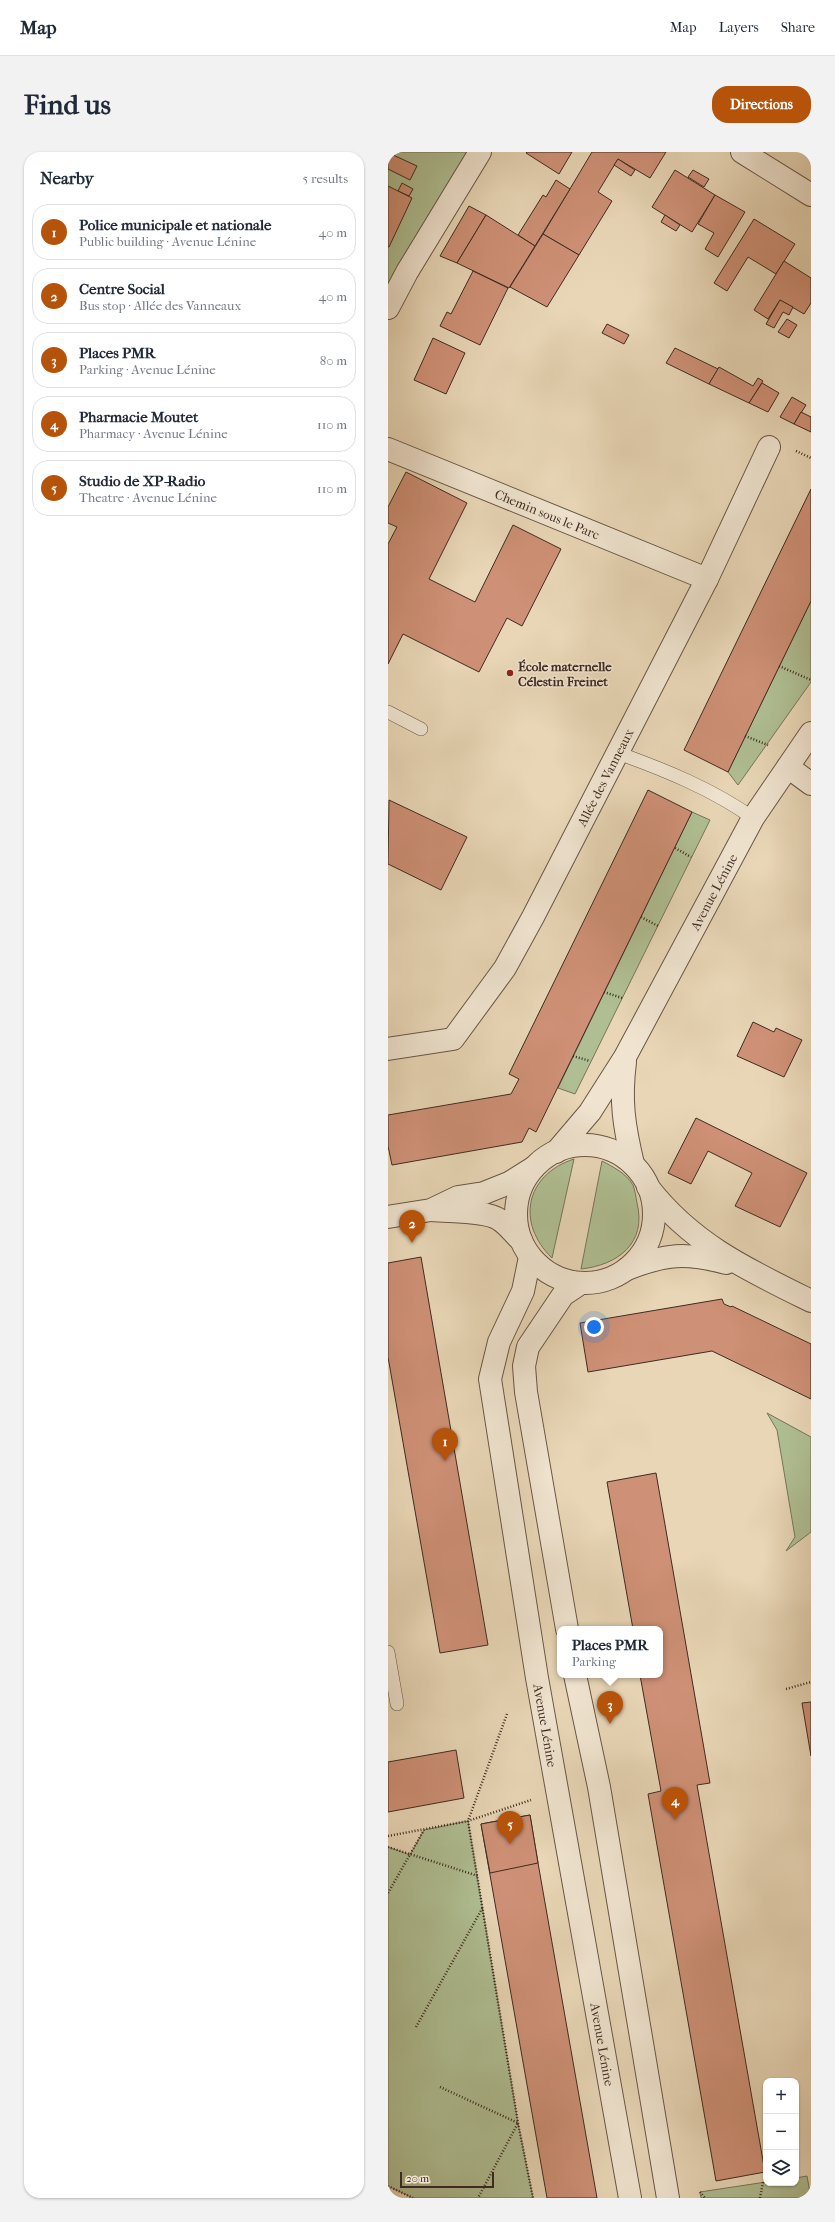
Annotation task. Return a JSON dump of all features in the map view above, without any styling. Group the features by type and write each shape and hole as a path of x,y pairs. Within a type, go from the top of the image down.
{"street":[{"path":"390,301 480,152"},
{"path":"742,152 811,195"},
{"name":"Allée des Vanneaux","path":"388,1049 453,1039 505,968 618,753 707,579 769,447"},
{"name":"Chemin sous le Parc","path":"388,448 707,579"},
{"name":"Avenue Lénine","path":"556,1152 590,1112 625,1057 753,818 811,734"},
{"path":"788,767 811,784"},
{"name":"Avenue Lénine","path":"625,1057 622,1090 623,1117 633,1164"},
{"path":"431,1210 458,1197 484,1193 509,1184 556,1152 582,1145 596,1146 610,1150 633,1164 648,1187 665,1208 685,1228 741,1267 811,1301"},
{"path":"525,1249 516,1222 517,1202 524,1181 534,1168"},
{"path":"627,1269 640,1257 650,1239 655,1217 653,1200 648,1187"},
{"path":"388,1217 431,1210 456,1213 477,1212 500,1219 544,1270 561,1279 581,1284 603,1281 627,1269 653,1259 679,1254 702,1256 741,1267"},
{"name":"Avenue Lénine","path":"525,1249 523,1291 499,1342 490,1379 538,1686 630,2198"},
{"path":"566,1626 526,1392 524,1366 528,1347 549,1314 563,1296 581,1284"},
{"path":"576,1678 599,1787 668,2198"}],"lane":[{"path":"388,712 421,729"},
{"path":"618,753 654,766 726,800 753,818"},
{"path":"388,1652 397,1704"}],"path":[{"path":"779,666 811,680"},
{"path":"745,736 768,745"},
{"path":"675,848 691,857"},
{"path":"641,917 658,926"},
{"path":"604,992 622,998"},
{"path":"573,1056 591,1062"},
{"path":"786,1689 811,1682"},
{"path":"507,1714 468,1821 518,2123 533,2198"},
{"path":"388,1836 468,1821 537,1798"},
{"path":"388,1893 424,1830"},
{"path":"388,1847 478,1876"},
{"path":"416,2028 483,1907"},
{"path":"440,2087 518,2123"},
{"path":"478,2198 518,2123"},
{"path":"760,2198 763,2182"},
{"path":"388,2186 413,2198"},
{"path":"700,2192 705,2198"}],"green space":[{"path":"388,152 467,152 389,287 388,286"},
{"path":"811,601 811,682 738,785 728,772"},
{"path":"692,812 710,820 575,1094 558,1088"},
{"path":"574,1159 552,1258 541,1244 533,1230 530,1216 531,1201 536,1188 545,1176 558,1166"},
{"path":"602,1161 623,1174 633,1185 639,1217 638,1230 627,1250 618,1257 607,1263 581,1269"},
{"path":"767,1413 811,1437 811,1532 786,1551 795,1537 777,1430"},
{"path":"468,1821 518,2123 533,2198 413,2198 388,2186 388,1847 410,1855 424,1830"},
{"path":"807,2176 811,2198 701,2198 700,2192 763,2182 763,2186 799,2186 799,2177"}],"building":[{"path":"572,152 559,174 526,153"},
{"path":"592,152 666,152 650,178 618,159 598,192 612,201 579,255 543,234"},
{"path":"391,154 417,166 410,180 388,169 388,161"},
{"path":"618,159 635,170 631,176 614,165"},
{"path":"675,170 715,195 692,232 652,207"},
{"path":"693,170 709,179 704,187 688,177"},
{"path":"556,180 570,189 535,246 518,235 543,195 546,197"},
{"path":"402,183 413,189 409,196 398,191"},
{"path":"388,186 412,198 389,247 388,247"},
{"path":"715,195 745,212 718,257 705,249 714,233 698,224"},
{"path":"469,206 486,215 457,263 440,256"},
{"path":"486,215 535,246 509,288 457,263"},
{"path":"665,215 680,225 676,231 661,222"},
{"path":"754,219 795,244 776,274 748,257 727,291 714,283"},
{"path":"543,234 579,255 547,307 510,287"},
{"path":"784,261 811,278 811,303 804,314 780,300 768,319 754,310"},
{"path":"473,271 508,288 480,345 440,326 447,312 451,314"},
{"path":"780,300 793,307 789,315 783,312 774,328 766,324"},
{"path":"787,319 797,325 789,338 778,332"},
{"path":"607,324 629,335 624,344 602,333"},
{"path":"433,338 465,353 446,394 414,380"},
{"path":"675,348 718,369 709,384 666,363"},
{"path":"719,367 753,386 758,378 763,381 749,403 709,384"},
{"path":"762,383 779,393 768,412 749,403"},
{"path":"792,397 806,405 794,424 780,417"},
{"path":"801,412 811,417 811,432 794,424"},
{"path":"406,472 467,503 429,579 475,602 513,525 561,549 522,626 507,618 479,672 403,634 388,664 388,544 397,527 388,523 388,507"},
{"path":"811,489 811,601 728,772 684,750"},
{"path":"648,790 692,812 536,1132 529,1128 522,1142 392,1165 388,1146 388,1115 511,1094 519,1079 509,1074"},
{"path":"389,800 467,837 441,890 388,864"},
{"path":"753,1022 774,1032 776,1028 802,1040 784,1077 737,1056"},
{"path":"696,1118 807,1173 780,1227 735,1206 752,1173 708,1151 691,1184 668,1173"},
{"path":"421,1257 488,1645 440,1653 388,1357 388,1263"},
{"path":"722,1299 724,1304 731,1307 732,1306 811,1344 811,1399 712,1351 588,1372 580,1323"},
{"path":"656,1473 710,1783 697,1785 763,2161 763,2172 716,2181 648,1794 661,1791 641,1678 663,1678 663,1626 632,1626 607,1482"},
{"path":"811,1702 811,1756 802,1703"},
{"path":"456,1750 464,1798 388,1812 388,1762"},
{"path":"530,1815 597,2198 547,2198 481,1824"},
{"path":"530,1815 538,1863 490,1873 481,1824"}],"place":[{"name":"École maternelle Célestin Freinet","path":"510,673"},
{"name":"Centre Social","path":"412,1243"},
{"name":"Police municipale et nationale","path":"445,1461"},
{"name":"Places PMR","path":"610,1724"},
{"name":"Pharmacie Moutet","path":"675,1820"},
{"name":"Studio de XP-Radio","path":"510,1844"}]}
